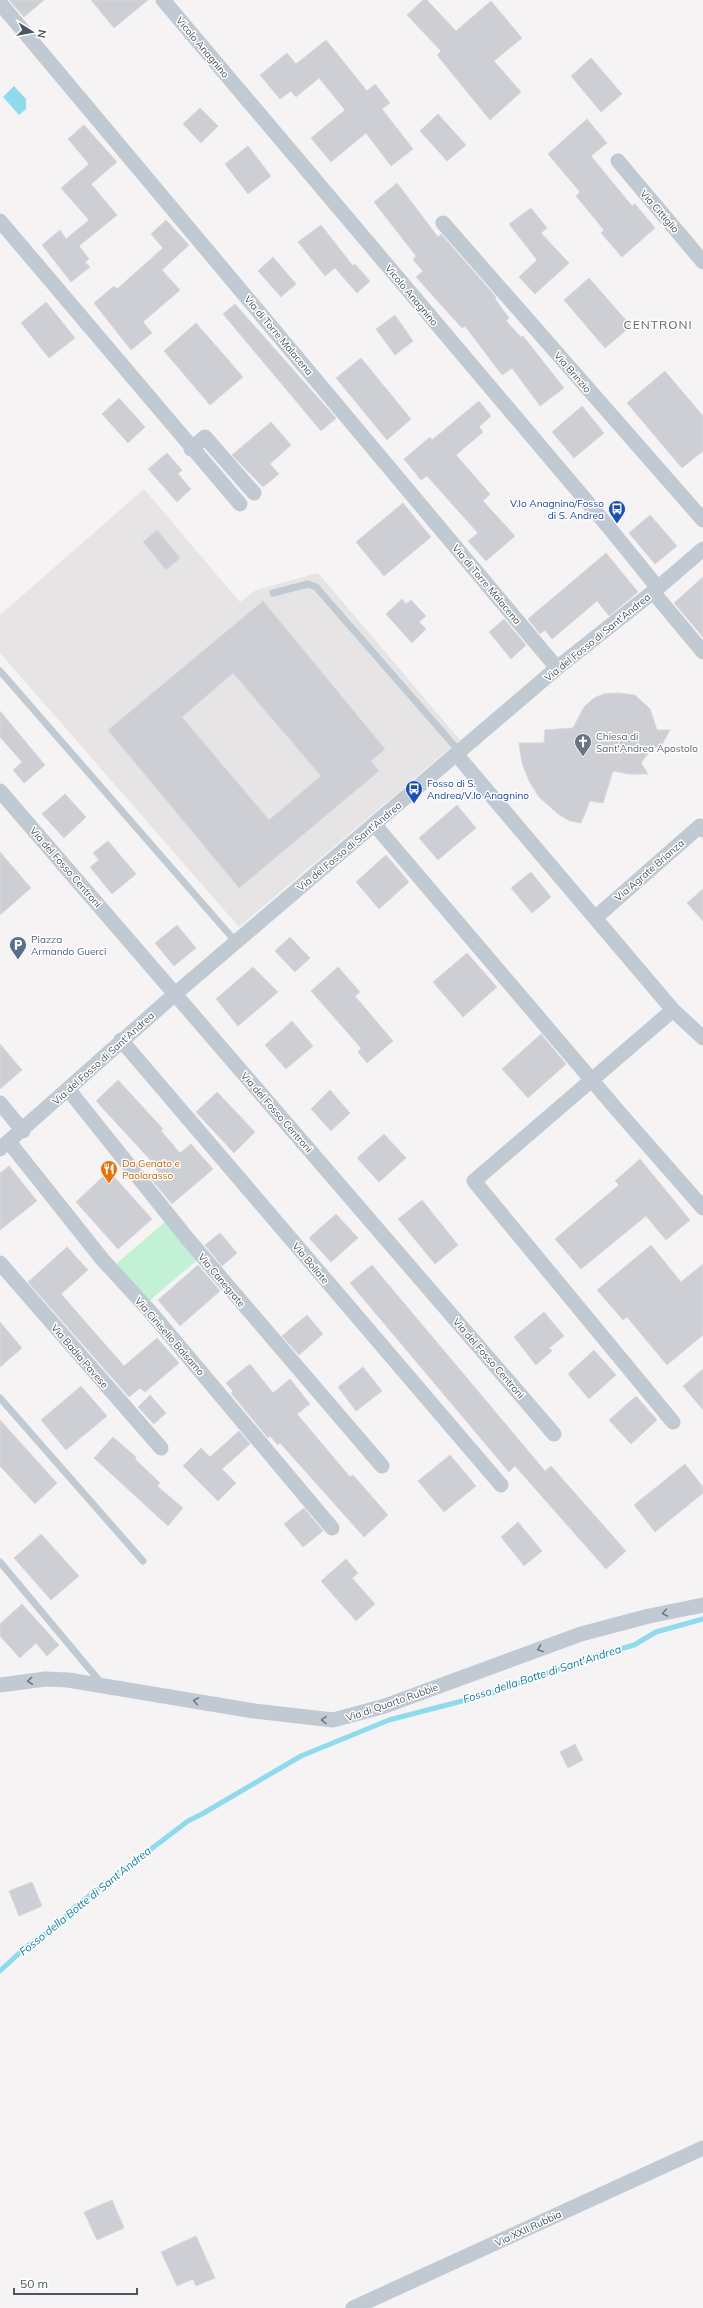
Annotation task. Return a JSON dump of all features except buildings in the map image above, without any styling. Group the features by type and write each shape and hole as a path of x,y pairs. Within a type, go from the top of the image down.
{"street":[{"name":"Vicolo Anagnino","path":"164,1 611,530 703,652"},
{"name":"Via di Torre Malacena","path":"0,3 557,668"},
{"name":"Via Cittiglio","path":"618,161 703,262"},
{"path":"0,221 240,504"},
{"name":"Via Brinzio","path":"443,223 703,520"},
{"path":"192,448 205,437 254,493"},
{"name":"Via del Fosso di Sant'Andrea","path":"5,1145 23,1131 121,1040 557,668 656,590 703,549"},
{"path":"458,753 673,1010 703,1038"},
{"name":"Via del Fosso Centroni","path":"0,791 554,1434"},
{"path":"374,824 591,1080 703,1208"},
{"name":"Via Agrate Brianza","path":"595,918 700,826 703,830"},
{"path":"673,1010 474,1181 673,1422"},
{"name":"Via Bollate","path":"121,1040 501,1485"},
{"name":"Via Canegrate","path":"68,1089 186,1237 382,1466"},
{"path":"0,1103 23,1131"},
{"name":"Via Cinisello Balsamo","path":"5,1145 102,1259 153,1315 332,1528"},
{"name":"Via Badia Pavese","path":"0,1263 161,1448"},
{"name":"Via di Quarto Rubbie","path":"0,1685 52,1679 317,1720 340,1719 385,1706 581,1634 648,1616 703,1605"},
{"name":"Via XXII Rubbia","path":"353,2308 703,2148"}],"lane":[{"path":"273,593 308,584 316,587 458,753"},
{"path":"0,671 236,942"},
{"path":"0,1398 143,1561"},
{"path":"0,1562 104,1686"}],"shaded area":[{"path":"144,489 240,602 256,590 318,573 460,740 239,927 0,653 0,615"}],"green space":[{"path":"165,1222 197,1260 148,1302 116,1264"}],"water":[{"path":"14,86 26,99 26,109 19,115 3,97"}],"waterway":[{"name":"Fosso della Botte di Sant'Andrea","path":"0,1971 27,1946 52,1930 76,1906 188,1821 301,1756 389,1720 489,1694 595,1656 634,1645 656,1632 703,1619"}],"place":[{"name":"V.lo Anagnino/Fosso di S. Andrea","path":"617,524"},
{"name":"Chiesa di Sant'Andrea Apostolo","path":"583,757"},
{"name":"Fosso di S. Andrea/V.lo Anagnino","path":"414,804"},
{"name":"Piazza Armando Guerci","path":"18,960"},
{"name":"Da Genato e Paolorasso","path":"109,1184"}],"district":[{"name":"CENTRONI","path":"658,325"}]}
